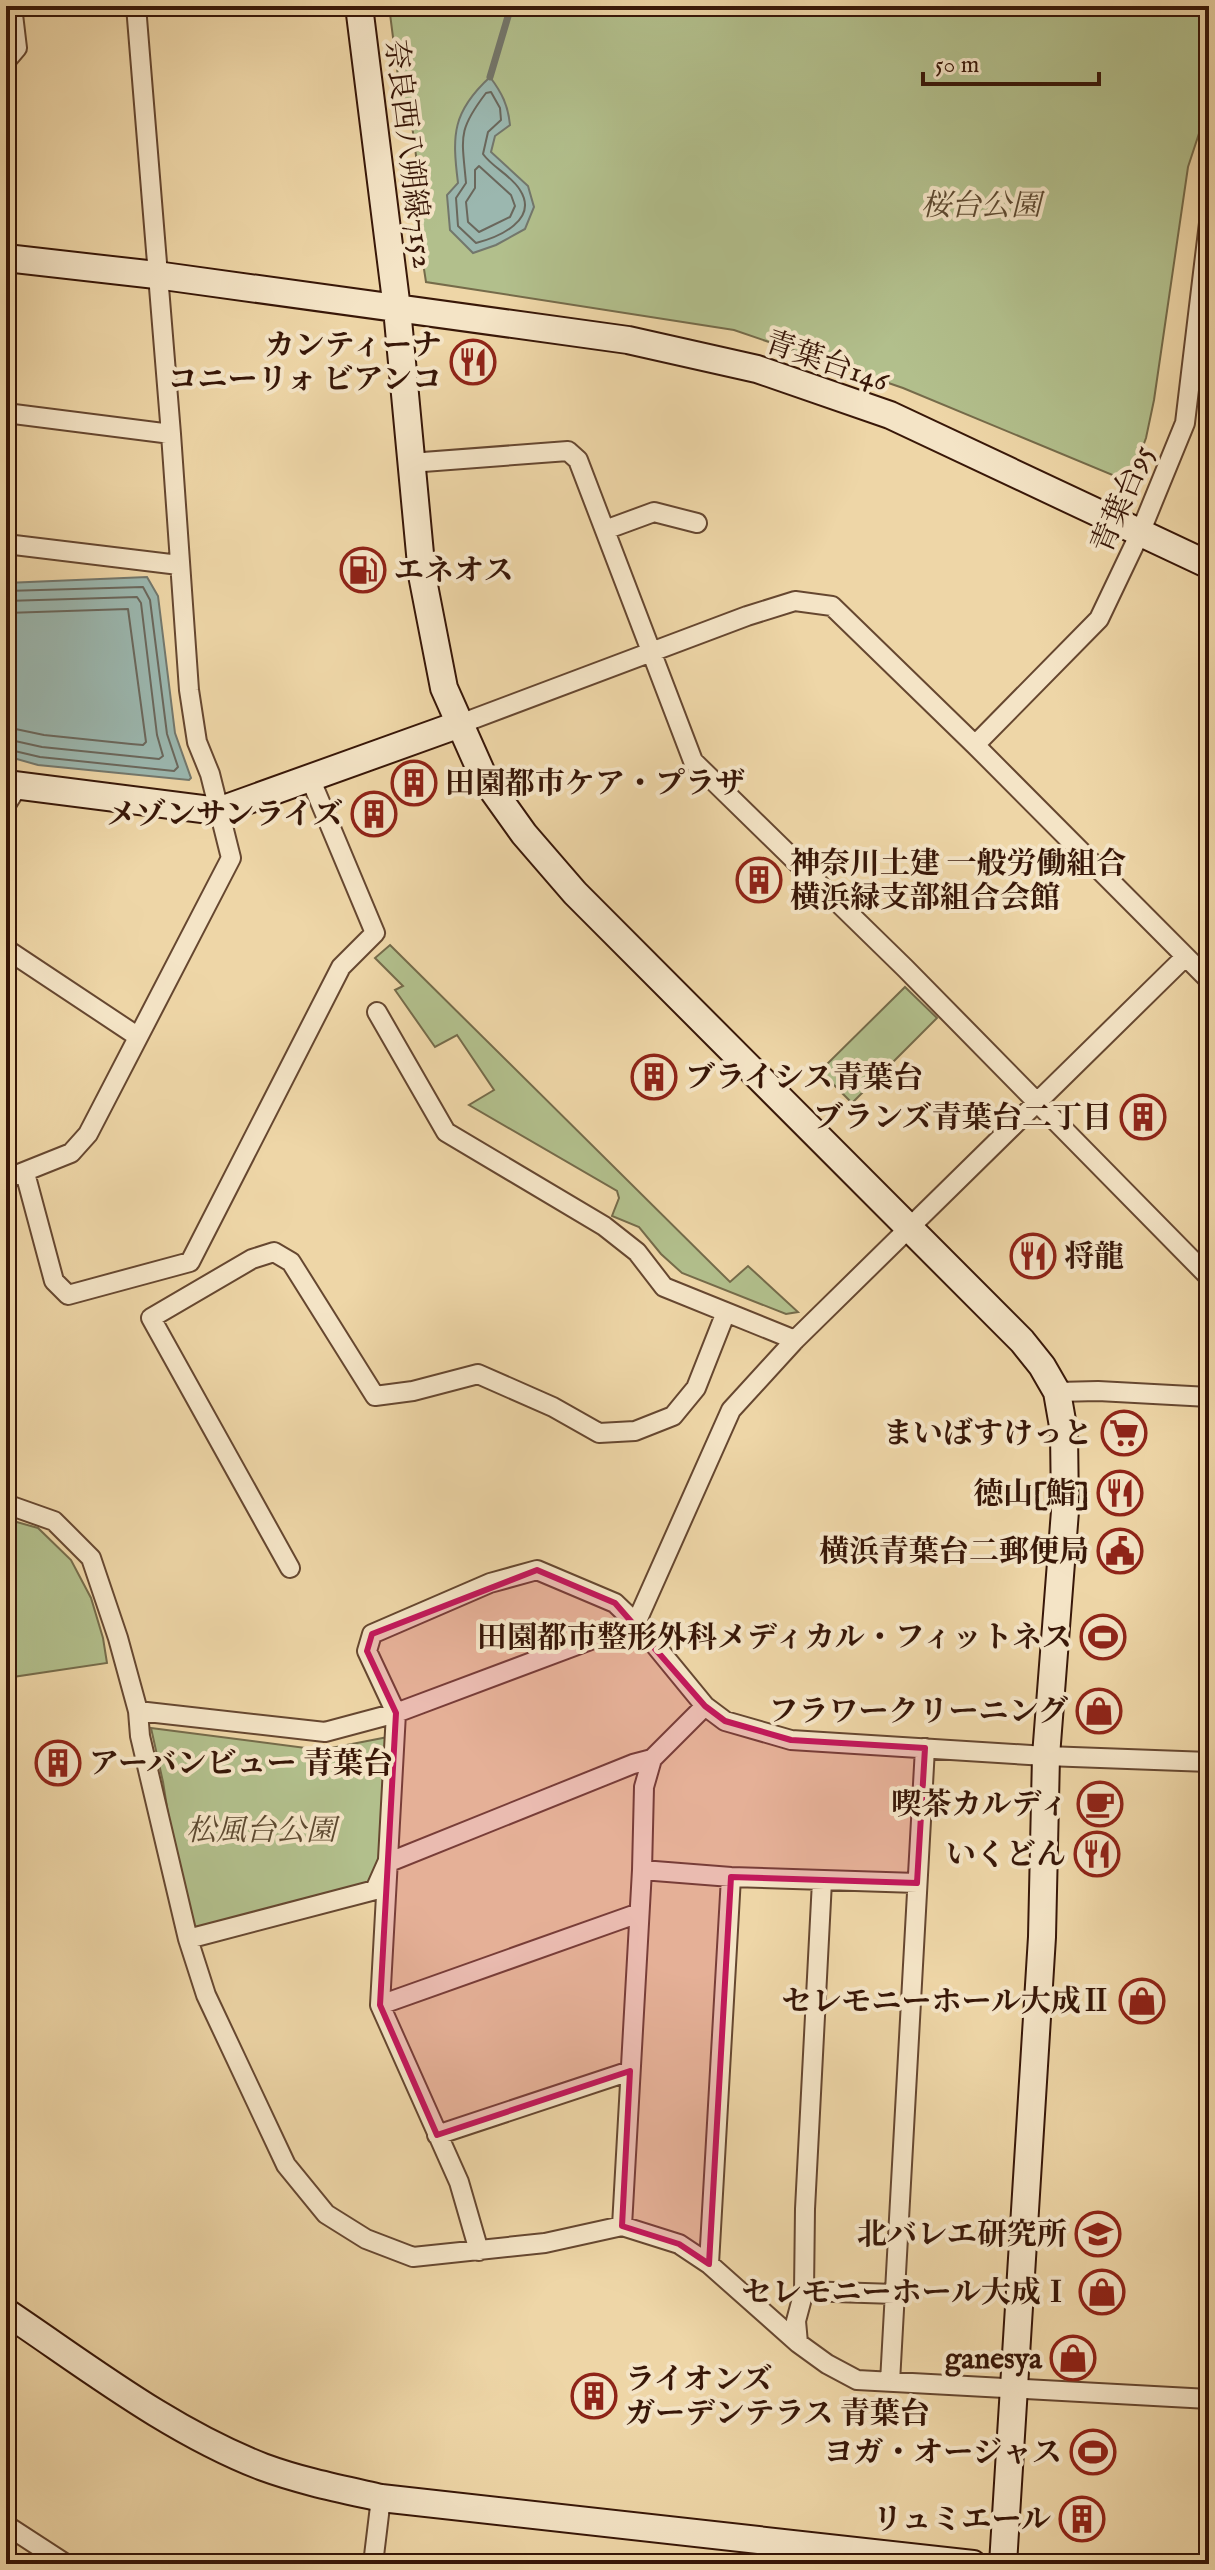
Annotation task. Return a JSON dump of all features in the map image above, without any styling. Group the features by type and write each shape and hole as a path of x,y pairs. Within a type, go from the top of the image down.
{"street":[{"path":"6,61 17,48 12,6"},
{"path":"6,1179 71,1153 88,1134 231,858 210,774 197,742 191,703 136,6"},
{"name":"奈良西八朔線7152","path":"359,6 397,309 422,575 444,688 484,778 524,834 575,893 1022,1341 1057,1392"},
{"name":"青葉台95","path":"975,745 1099,619 1140,533 1185,423 1207,268 1209,223"},
{"name":"青葉台146","path":"6,258 156,275 628,340 757,369 890,415 1209,565"},
{"path":"6,413 171,434"},
{"path":"410,463 568,451 578,460 693,761 905,968 1209,1277"},
{"path":"605,530 654,512 697,523"},
{"path":"6,544 179,565"},
{"path":"10,792 218,811 747,616 795,601 832,606 1209,980"},
{"path":"25,1173 54,1281 68,1295 190,1262 341,967 375,933 310,778"},
{"path":"6,949 137,1036"},
{"path":"138,1711 325,1732 396,1713 636,1623 731,1410 795,1340 1185,957"},
{"path":"377,1012 446,1132 604,1226 637,1252 664,1287 795,1340"},
{"path":"290,1568 151,1318 252,1259 274,1252 291,1262 375,1396 413,1391 478,1374 553,1407 599,1433 635,1431 673,1416 696,1388 726,1312"},
{"path":"1003,2564 1042,1937 1046,1756 1065,1511 1064,1432 1057,1392 1209,1397"},
{"path":"6,1504 54,1521 91,1558 138,1711 140,1736 188,1939 206,1995 286,2165 326,2214 366,2239 413,2257 545,2243 622,2226 679,2244 709,2264 798,2343 857,2380 1209,2399"},
{"path":"479,2251 459,2182 380,2005 396,1713 367,1651 372,1634 490,1583 537,1570 615,1603 636,1623 705,1706 725,1721 791,1740 1046,1756 1209,1762"},
{"path":"188,1939 375,1890 387,1863 652,1759 705,1706"},
{"path":"890,2382 925,1748"},
{"path":"622,2226 644,1787 652,1759"},
{"path":"642,1870 731,1877 917,1883"},
{"path":"709,2264 731,1877"},
{"path":"798,2343 796,2321 804,2291 805,2209 822,1881"},
{"path":"380,2005 639,1913"},
{"path":"437,2135 630,2071"},
{"path":"804,2291 895,2294"},
{"path":"6,2312 165,2417 260,2466 301,2480 381,2498 973,2564"},
{"path":"373,2564 381,2498"},
{"path":"6,2525 66,2564"}],"highlighted area":[{"path":"537,1570 615,1603 705,1706 725,1721 791,1740 925,1748 917,1883 731,1877 709,2264 679,2244 622,2226 630,2071 437,2135 380,2005 396,1713 367,1651 372,1634"}],"green space":[{"name":"桜台公園","path":"389,6 1209,6 1209,103 1188,167 1154,400 1146,438 1132,476 1122,479 903,388 734,330 426,282 415,211 421,194 412,125 402,108"},
{"path":"390,945 730,1282 748,1266 798,1312 786,1314 682,1273 639,1227 612,1216 619,1198 617,1191 469,1105 494,1090 457,1035 435,1047 395,990 403,986 375,958"},
{"path":"905,987 937,1018 852,1103 820,1071"},
{"path":"6,1519 38,1528 71,1560 91,1598 107,1663 6,1678"},
{"name":"松風台公園","path":"151,1728 321,1750 393,1736 393,1863 375,1890 188,1939 163,1782"}],"water":[{"path":"490,77 504,100 510,125 495,136 491,152 528,186 534,207 525,229 473,253 450,230 447,195 458,183 455,138 462,113"},
{"path":"147,577 158,596 175,733 191,778 38,765 6,756 6,583"}],"waterway":[{"path":"490,77 509,6"}],"place":[{"name":"カンティーナ コニーリォ ビアンコ","path":"473,362"},
{"name":"エネオス","path":"363,570"},
{"name":"田園都市ケア・プラザ","path":"414,783"},
{"name":"メゾンサンライズ","path":"374,814"},
{"name":"神奈川土建 一般労働組合 横浜緑支部組合会館","path":"759,880"},
{"name":"ブライシス青葉台","path":"654,1077"},
{"name":"ブランズ青葉台二丁目","path":"1143,1117"},
{"name":"将龍","path":"1033,1256"},
{"name":"まいばすけっと","path":"1124,1433"},
{"name":"徳山[鮨]","path":"1120,1493"},
{"name":"横浜青葉台二郵便局","path":"1120,1551"},
{"name":"田園都市整形外科メディカル・フィットネス","path":"1103,1637"},
{"name":"フラワークリーニング","path":"1099,1711"},
{"name":"アーバンビュー 青葉台","path":"58,1763"},
{"name":"喫茶カルディ","path":"1100,1804"},
{"name":"いくどん","path":"1097,1854"},
{"name":"セレモニーホール大成Ⅱ","path":"1142,2001"},
{"name":"北バレエ研究所","path":"1098,2234"},
{"name":"セレモニーホール大成Ｉ","path":"1102,2292"},
{"name":"ganesya","path":"1073,2358"},
{"name":"ライオンズ ガーデンテラス 青葉台","path":"594,2396"},
{"name":"ヨガ・オージャス","path":"1093,2452"},
{"name":"リュミエール","path":"1082,2519"}]}
